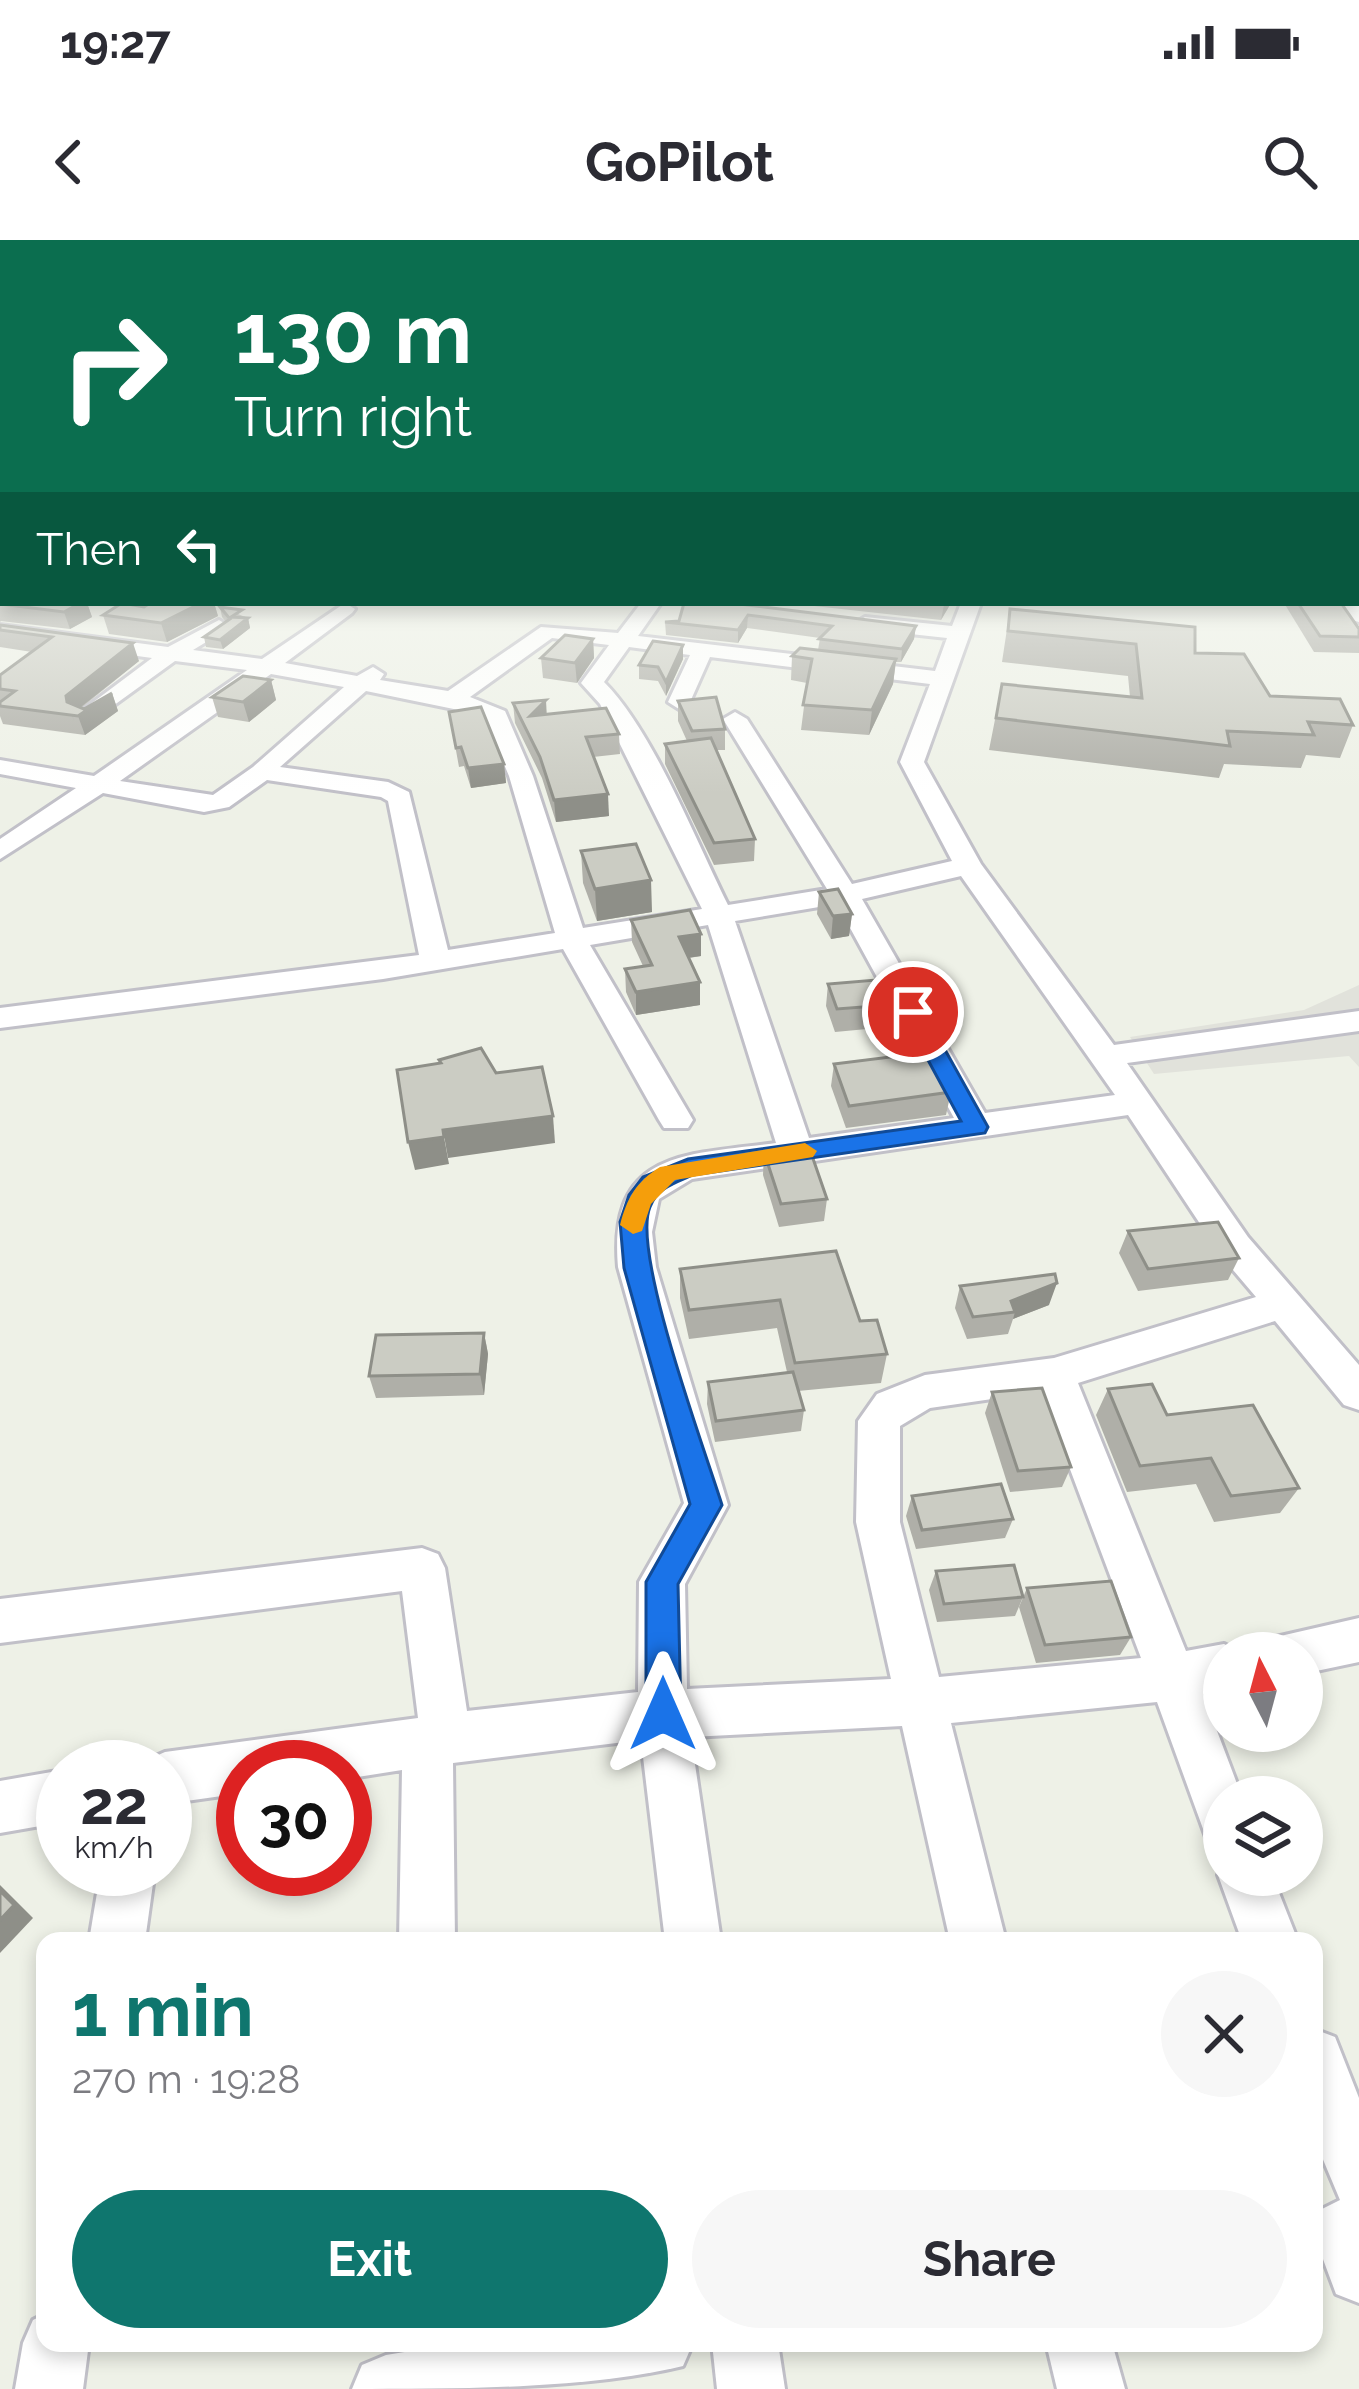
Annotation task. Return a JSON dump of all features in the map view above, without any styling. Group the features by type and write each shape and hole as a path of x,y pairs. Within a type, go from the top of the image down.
{"street":[{"path":"649,606 592,683 610,701 718,914 796,1152"},
{"path":"0,850 194,720 263,665 346,609"},
{"path":"4,620 74,641 263,665 452,699 493,711 521,776 571,937 676,1120"},
{"path":"850,621 956,644"},
{"path":"74,641 108,622"},
{"path":"88,716 219,626"},
{"path":"452,699 548,632 956,644"},
{"path":"631,632 704,650 956,644"},
{"path":"956,644 912,762 968,866 1235,1247 1359,1393"},
{"path":"679,702 704,650"},
{"path":"0,767 213,804 262,772 386,661"},
{"path":"735,719 845,894 976,1127"},
{"path":"262,772 397,793 435,959"},
{"path":"0,1018 383,970 845,894 968,866"},
{"path":"1105,1056 1359,1021"},
{"path":"692,1932 663,1714 662,1582 706,1505 637,1268 633,1222 638,1202 669,1173 1137,1103"},
{"path":"976,1932 878,1522 879,1421 892,1406 925,1392 1054,1374 1283,1304"},
{"path":"1054,1374 1208,1776"},
{"path":"0,1621 422,1568 437,1742 427,1932"},
{"path":"1323,1647 1359,1640"},
{"path":"372,1751 663,1714 918,1704 1203,1671"},
{"path":"0,1808 36,1801"},
{"path":"118,1932 124,1896"},
{"path":"1253,1896 1267,1932"},
{"path":"1323,2102 1349,2228"},
{"path":"49,2389 55,2352"},
{"path":"415,2376 593,2352"},
{"path":"747,2352 751,2389"},
{"path":"1081,2352 1091,2389"}],"shaded area":[{"path":"1359,985 1359,1067 1349,1056 1154,1074 1130,1037 1304,1010"}],"building":[{"path":"16,606 75,606 64,612"},
{"path":"117,606 195,606 161,623 103,615"},
{"path":"683,606 755,606 916,626 902,649 819,639 832,626 748,615 738,630 665,622 679,621"},
{"path":"1300,606 1343,606 1359,629 1359,637 1320,636"},
{"path":"220,607 242,610 231,617 248,618 220,640 204,637 230,619"},
{"path":"1010,609 1195,627 1195,653 1244,654 1270,696 1340,699 1353,725 1308,722 1314,735 1227,731 1230,746 996,718 1002,684 1142,698 1136,644 1008,631"},
{"path":"0,625 133,643 66,696 67,702 84,709 112,693 78,716 0,706 15,691 0,689 0,675 52,637 0,630"},
{"path":"565,635 593,639 575,663 541,658"},
{"path":"653,641 683,645 666,682 658,667 639,665"},
{"path":"800,648 896,659 872,710 803,705 812,659 792,656"},
{"path":"243,676 271,680 243,702 212,697"},
{"path":"716,697 725,729 692,731 678,701"},
{"path":"546,700 530,716 606,708 619,734 586,737 608,794 554,800 540,757 513,703"},
{"path":"481,707 504,764 468,768 461,747 456,748 449,712"},
{"path":"711,738 755,839 714,843 665,744"},
{"path":"636,844 651,880 595,889 581,851"},
{"path":"838,889 852,914 833,916 819,892"},
{"path":"690,910 701,934 679,937 700,982 636,992 625,969 652,965 631,920"},
{"path":"888,979 902,1004 837,1009 828,984"},
{"path":"481,1048 496,1073 542,1067 553,1116 443,1130 444,1137 408,1142 397,1070 441,1063 439,1060"},
{"path":"930,1052 951,1092 849,1106 834,1064"},
{"path":"809,1147 827,1199 781,1204 764,1152"},
{"path":"1218,1222 1239,1258 1148,1269 1128,1231"},
{"path":"836,1251 860,1321 877,1320 887,1354 795,1363 780,1300 689,1310 680,1269"},
{"path":"1055,1274 1057,1283 1011,1301 1015,1312 973,1317 960,1286"},
{"path":"484,1333 480,1374 369,1376 376,1335"},
{"path":"793,1372 804,1410 716,1421 708,1382"},
{"path":"1152,1384 1167,1415 1253,1405 1299,1488 1231,1496 1211,1458 1140,1466 1108,1389"},
{"path":"1042,1388 1071,1467 1018,1471 992,1392"},
{"path":"1001,1484 1013,1519 922,1530 912,1496"},
{"path":"1014,1565 1023,1597 944,1604 936,1571"},
{"path":"1111,1581 1131,1637 1045,1645 1027,1588"},
{"path":"0,1891 14,1905 0,1920"}],"slow traffic":[{"path":"633,1225 638,1202 669,1173 805,1151"}],"route":[{"path":"663,1714 662,1582 706,1505 637,1268 633,1222 638,1202 652,1184 688,1167 976,1127 913,1012"}]}
